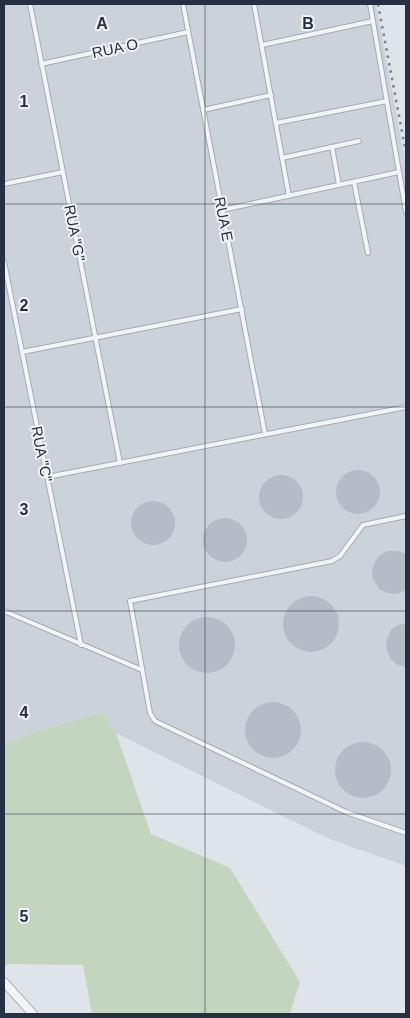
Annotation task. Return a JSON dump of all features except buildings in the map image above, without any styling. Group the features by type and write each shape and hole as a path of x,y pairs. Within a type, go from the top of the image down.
{"street":[{"path":"4,982 33,1014"}],"lane":[{"name":"RUA \"G\"","path":"30,4 120,463"},
{"name":"RUA E","path":"184,4 265,434"},
{"path":"254,4 289,196"},
{"path":"370,4 406,212"},
{"path":"262,45 373,21"},
{"name":"RUA O","path":"42,64 188,32"},
{"path":"203,110 271,95"},
{"path":"276,123 387,101"},
{"path":"282,158 359,141"},
{"path":"332,147 339,185"},
{"path":"4,184 63,172"},
{"path":"222,210 399,172"},
{"path":"354,182 368,253"},
{"name":"RUA \"C\"","path":"4,262 81,645"},
{"path":"22,352 242,309"},
{"path":"47,477 406,407"},
{"path":"406,516 363,525 340,556 332,561 130,601 150,713 155,721 358,817 406,833"},
{"path":"4,612 142,670"}],"shaded area":[{"path":"4,4 376,4 406,166 406,866 327,838 116,733 103,712 31,733 4,744"}],"green space":[{"path":"103,712 116,733 151,834 230,868 300,982 290,1014 92,1014 83,965 9,964 4,967 4,744 31,733"}],"railway":[{"path":"378,4 406,153"}]}
